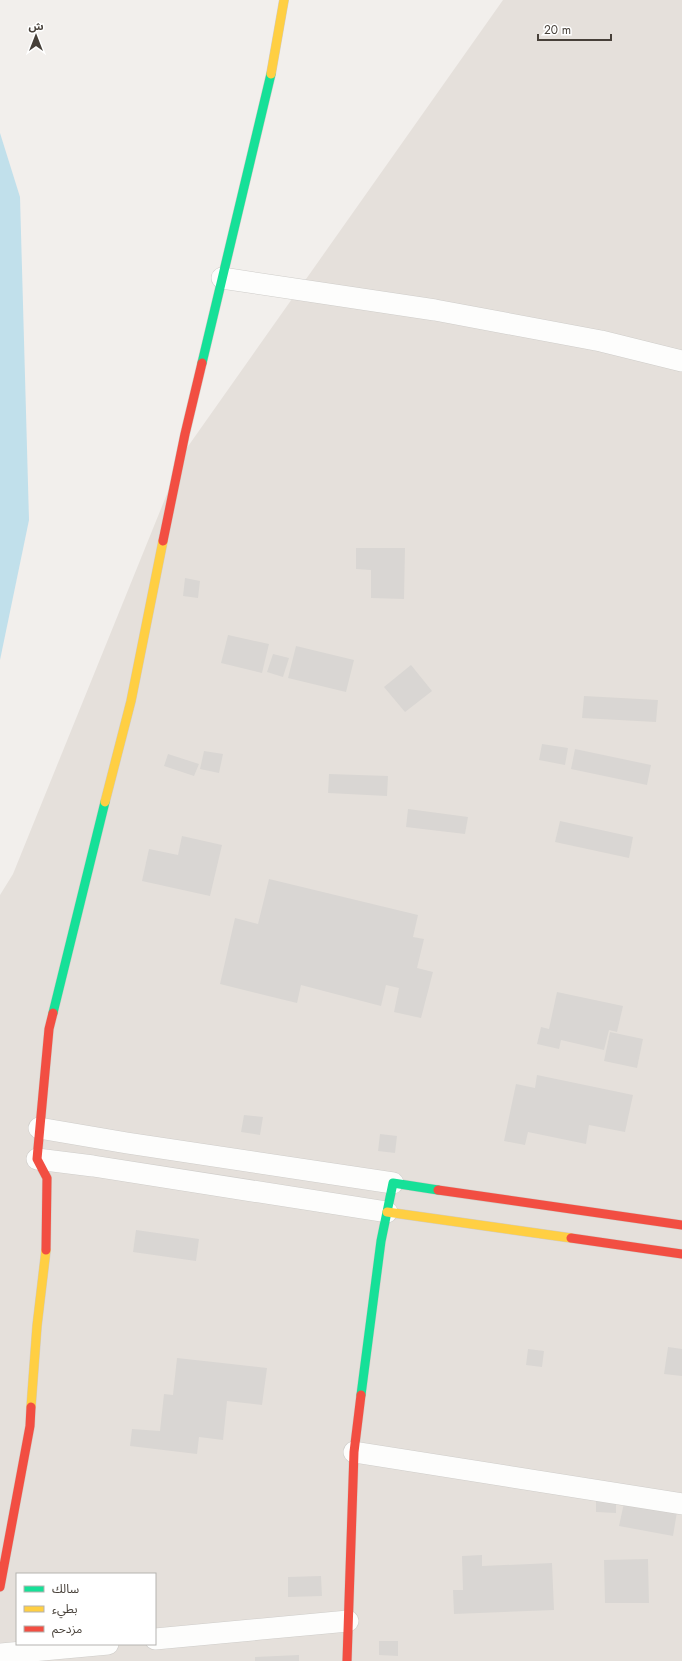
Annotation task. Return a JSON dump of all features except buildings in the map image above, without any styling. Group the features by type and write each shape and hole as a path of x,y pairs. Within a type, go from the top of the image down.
{"street":[{"path":"0,1587 30,1426 37,1326 46,1250 47,1178 37,1159 49,1030 81,894 131,701 185,434 272,69 284,0"},
{"path":"222,278 435,310 602,341 682,361"},
{"path":"39,1128 127,1143 682,1225"},
{"path":"37,1159 93,1166 387,1212 682,1254"},
{"path":"347,1661 354,1452 381,1241 393,1183"},
{"path":"354,1452 682,1504"},
{"path":"156,1639 348,1621"},
{"path":"0,1654 97,1645"}],"shaded area":[{"path":"503,0 682,0 682,1661 0,1661 0,895 13,874 184,452"}],"water":[{"path":"0,133 20,197 29,520 0,660"}],"traffic: fast":[{"path":"202,363 271,74"},
{"path":"53,1013 105,802"},
{"path":"361,1395 381,1241 393,1183 438,1190"}],"traffic: slow":[{"path":"271,74 284,0"},
{"path":"105,802 131,701 163,541"},
{"path":"387,1212 571,1238"},
{"path":"31,1407 37,1326 46,1250"}],"traffic: jam":[{"path":"163,541 185,434 202,363"},
{"path":"46,1250 47,1178 37,1159 49,1029 53,1013"},
{"path":"438,1190 682,1225"},
{"path":"571,1238 682,1254"},
{"path":"347,1661 354,1452 361,1395"},
{"path":"0,1587 30,1426 31,1407"}]}
